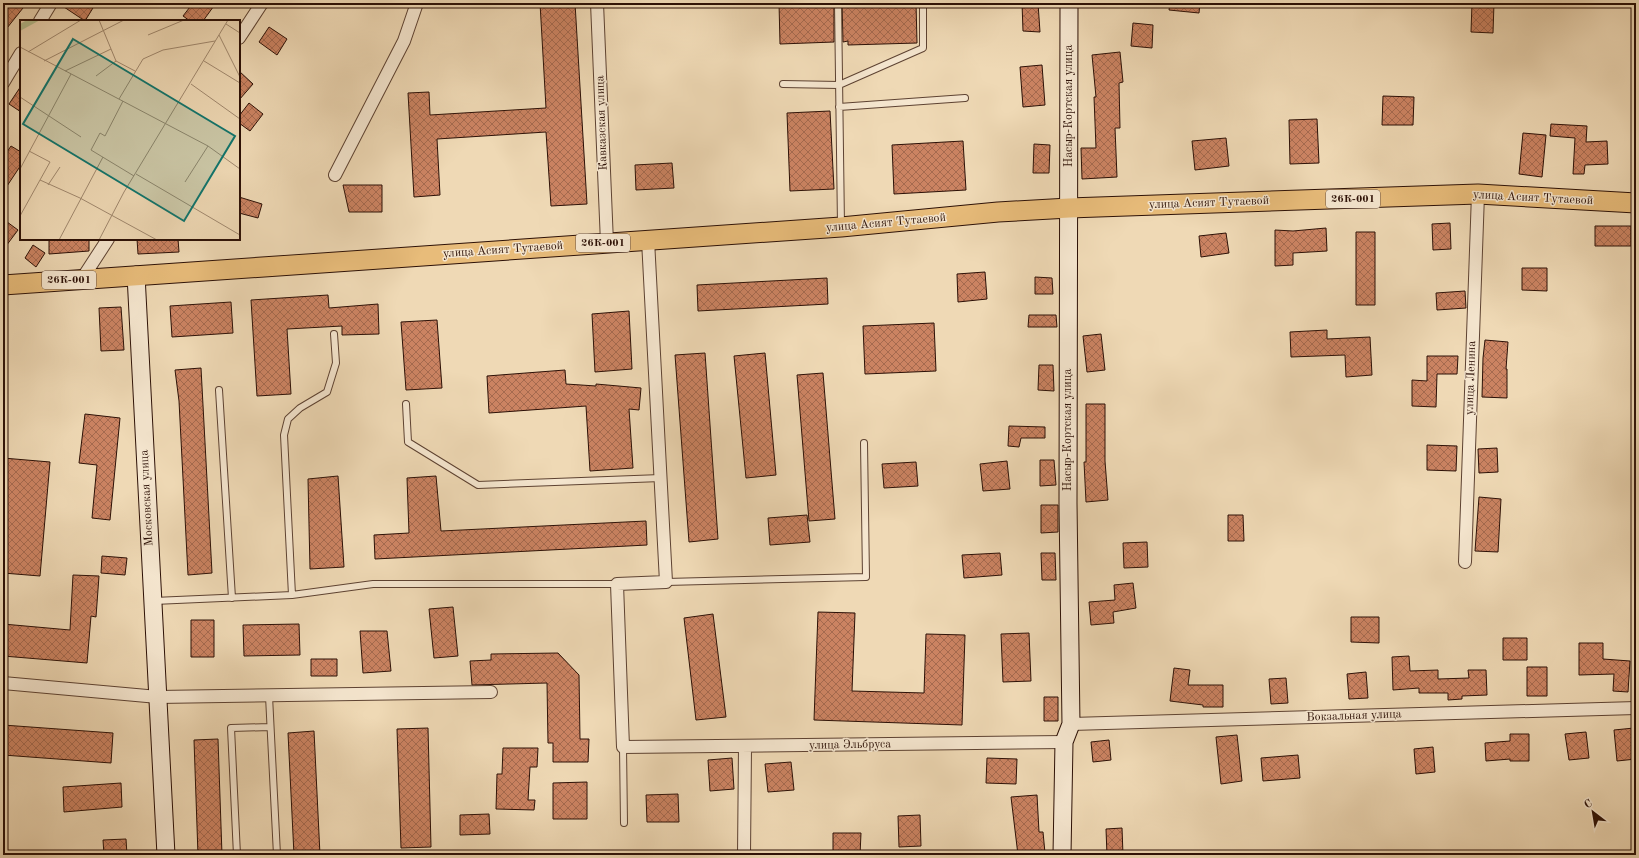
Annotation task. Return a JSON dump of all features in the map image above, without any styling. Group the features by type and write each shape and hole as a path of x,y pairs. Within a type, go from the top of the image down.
{"main road":[{"name":"улица Асият Тутаевой","path":"136,275 841,227 998,212 1069,208 1478,194 1636,203"},
{"name":"26К-001","path":"3,284 136,275"}],"street":[{"path":"41,20 51,3"},
{"path":"240,36 262,3"},
{"path":"335,175 404,41 417,3"},
{"name":"Кавказская улица","path":"597,3 607,243"},
{"name":"Насыр-Кортская улица","path":"1062,855 1064,742 1071,724 1068,503 1069,3"},
{"path":"3,82 20,54"},
{"name":"улица Ленина","path":"1465,562 1478,194"},
{"path":"82,279 107,240"},
{"path":"623,747 617,584 666,582 648,240"},
{"name":"Московская улица","path":"136,275 166,855"},
{"path":"3,683 158,697 491,692"},
{"name":"Вокзальная улица","path":"1071,724 1636,708"},
{"name":"улица Эльбруса","path":"623,747 745,747 1064,742"},
{"path":"744,855 745,747"}],"lane":[{"path":"838,3 841,227"},
{"path":"783,84 839,85 923,48 923,3"},
{"path":"839,107 965,98"},
{"path":"292,595 284,435 288,420 300,408 327,392 336,364 334,334"},
{"path":"219,390 232,598"},
{"path":"406,404 408,442 478,485 661,478"},
{"path":"666,582 866,577 864,444"},
{"path":"153,602 292,595 374,584 617,584"},
{"path":"269,696 277,855"},
{"path":"237,855 231,728 270,727"},
{"path":"623,747 624,823"}],"building":[{"path":"3,3 27,3 3,33"},
{"path":"58,3 96,3 86,20"},
{"path":"193,3 216,3 204,20 189,20 183,16"},
{"path":"540,3 575,3 587,204 551,206 546,132 437,139 440,195 414,197 408,93 429,92 430,115 546,108"},
{"path":"779,3 834,3 834,42 780,44"},
{"path":"842,3 916,3 917,43 848,45 848,41 843,42"},
{"path":"1022,3 1038,3 1040,32 1023,31"},
{"path":"1170,3 1200,3 1199,13 1169,10"},
{"path":"1472,3 1494,3 1493,33 1471,32"},
{"path":"1133,23 1153,25 1152,48 1131,46"},
{"path":"269,27 287,39 277,55 259,42"},
{"path":"1120,52 1123,82 1119,83 1120,128 1115,128 1117,177 1082,179 1081,148 1096,148 1094,97 1096,97 1092,55"},
{"path":"1042,65 1045,105 1023,107 1020,67"},
{"path":"240,72 253,84 240,99"},
{"path":"20,88 20,111 9,104"},
{"path":"1383,96 1414,97 1413,125 1382,125"},
{"path":"249,103 263,114 250,131 240,124 240,115"},
{"path":"830,111 834,189 790,191 787,113"},
{"path":"1317,119 1319,163 1290,164 1289,120"},
{"path":"1551,124 1587,126 1586,142 1607,141 1608,164 1585,165 1584,174 1573,174 1575,138 1550,136"},
{"path":"1523,133 1546,135 1542,177 1519,174"},
{"path":"1226,138 1229,166 1195,170 1192,141"},
{"path":"963,141 966,190 894,194 892,145"},
{"path":"1034,144 1050,145 1049,173 1033,173"},
{"path":"11,146 20,151 20,166 3,192 3,158"},
{"path":"672,163 674,188 636,190 635,165"},
{"path":"343,185 382,185 382,212 349,212"},
{"path":"240,197 262,204 258,218 240,213"},
{"path":"3,219 18,230 3,250"},
{"path":"1450,223 1451,249 1433,250 1432,224"},
{"path":"1595,226 1631,226 1631,246 1595,246"},
{"path":"1326,228 1327,251 1293,253 1293,265 1275,266 1275,230 1293,231"},
{"path":"1356,232 1375,232 1375,305 1356,305"},
{"path":"1226,233 1229,253 1201,257 1199,236"},
{"path":"49,240 89,240 89,251 49,254"},
{"path":"137,240 178,240 179,252 138,254"},
{"path":"33,245 45,253 36,267 25,258"},
{"path":"1522,268 1547,268 1547,291 1522,290"},
{"path":"985,272 987,299 958,302 957,274"},
{"path":"1035,277 1052,278 1053,294 1035,294"},
{"path":"827,278 828,304 698,311 697,285"},
{"path":"1465,291 1466,308 1437,310 1436,293"},
{"path":"328,295 329,308 378,304 379,334 342,335 342,326 287,329 291,394 257,396 251,300"},
{"path":"231,302 233,333 172,337 170,306"},
{"path":"121,307 124,350 101,351 99,308"},
{"path":"629,311 632,369 595,372 592,314"},
{"path":"1029,315 1056,315 1057,327 1028,327"},
{"path":"437,320 442,388 406,390 401,322"},
{"path":"934,323 936,371 865,374 863,326"},
{"path":"1327,330 1327,339 1370,337 1372,375 1346,377 1345,355 1291,357 1290,332"},
{"path":"1101,334 1105,370 1087,372 1083,336"},
{"path":"1485,340 1508,342 1506,369 1507,398 1482,397"},
{"path":"705,353 718,539 689,542 675,355"},
{"path":"765,353 776,475 746,478 734,356"},
{"path":"1427,356 1458,356 1457,374 1437,374 1436,407 1412,406 1412,380 1427,381"},
{"path":"1039,365 1053,365 1054,391 1038,390"},
{"path":"201,368 212,573 188,575 179,401 175,370"},
{"path":"565,370 566,384 596,386 596,384 641,388 639,410 629,409 633,468 590,471 586,406 489,413 487,376"},
{"path":"823,373 835,519 809,521 797,375"},
{"path":"1086,404 1105,404 1105,461 1108,500 1086,502 1084,462 1086,462"},
{"path":"85,414 120,418 110,520 92,518 97,465 79,463"},
{"path":"1009,426 1045,427 1045,438 1021,438 1019,447 1008,446"},
{"path":"1427,445 1457,446 1456,471 1427,470"},
{"path":"1497,448 1498,472 1479,473 1478,449"},
{"path":"3,458 50,462 40,576 3,573"},
{"path":"1040,460 1054,460 1056,485 1040,486"},
{"path":"1007,461 1010,489 983,491 980,464"},
{"path":"916,462 918,486 884,488 882,464"},
{"path":"338,476 344,567 310,569 308,479"},
{"path":"436,476 441,531 646,521 647,545 375,559 374,535 409,533 407,478"},
{"path":"1479,497 1501,499 1498,552 1475,551"},
{"path":"1041,505 1058,505 1058,532 1041,533"},
{"path":"807,515 810,542 770,545 768,518"},
{"path":"1228,515 1243,515 1244,541 1228,541"},
{"path":"1147,542 1148,567 1124,568 1123,543"},
{"path":"1000,553 1002,575 964,578 962,555"},
{"path":"1041,553 1055,553 1056,580 1042,580"},
{"path":"102,556 127,558 125,575 101,573"},
{"path":"73,575 99,576 96,617 91,616 87,663 3,656 3,624 70,630"},
{"path":"1133,583 1136,608 1113,612 1114,623 1091,625 1089,602 1115,600 1114,585"},
{"path":"453,607 458,656 434,658 429,609"},
{"path":"818,612 855,613 852,691 924,693 926,634 965,635 962,725 814,720"},
{"path":"713,614 726,717 696,720 684,618"},
{"path":"1351,617 1379,617 1379,643 1351,642"},
{"path":"191,620 214,620 214,657 191,657"},
{"path":"299,624 300,655 244,656 243,625"},
{"path":"360,631 387,631 391,671 363,673"},
{"path":"1029,633 1031,681 1003,682 1001,634"},
{"path":"1503,638 1527,638 1527,660 1503,660"},
{"path":"1579,643 1603,643 1603,659 1630,661 1628,692 1613,691 1614,674 1579,675"},
{"path":"558,653 579,675 580,739 589,739 588,762 553,762 553,743 548,743 547,683 472,685 470,661 491,660 491,654"},
{"path":"1409,656 1410,671 1438,670 1438,679 1469,678 1468,670 1486,670 1487,695 1462,696 1462,699 1448,700 1448,693 1419,693 1419,688 1393,690 1392,657"},
{"path":"311,659 337,659 337,676 311,676"},
{"path":"1527,667 1547,667 1547,696 1527,696"},
{"path":"1174,668 1190,670 1188,685 1223,685 1223,707 1203,707 1203,705 1170,701"},
{"path":"1366,672 1368,698 1349,699 1347,674"},
{"path":"1286,678 1288,703 1271,704 1269,679"},
{"path":"1044,697 1058,697 1058,721 1044,721"},
{"path":"3,725 113,733 111,763 3,755"},
{"path":"428,728 431,847 401,848 397,729"},
{"path":"1634,728 1636,759 1617,761 1614,730"},
{"path":"314,731 320,855 294,855 288,733"},
{"path":"1586,732 1589,758 1569,760 1565,734"},
{"path":"1510,734 1529,734 1529,761 1510,761 1510,759 1486,761 1485,743 1510,741"},
{"path":"1237,735 1242,781 1221,784 1216,737"},
{"path":"218,739 222,855 198,855 194,740"},
{"path":"1109,740 1111,760 1093,762 1091,742"},
{"path":"1433,747 1435,772 1416,774 1414,749"},
{"path":"503,748 538,748 537,767 530,767 528,800 535,800 534,810 496,809 497,774 502,774"},
{"path":"1298,755 1300,778 1263,781 1261,758"},
{"path":"732,758 734,789 710,791 708,760"},
{"path":"987,758 1017,759 1016,784 986,783"},
{"path":"791,762 794,790 768,792 765,764"},
{"path":"587,782 587,819 553,819 553,783"},
{"path":"121,783 122,807 64,812 63,787"},
{"path":"678,794 679,822 647,822 646,795"},
{"path":"1037,795 1039,832 1043,832 1045,853 1018,855 1011,797"},
{"path":"489,814 490,834 460,835 460,815"},
{"path":"920,815 921,846 899,847 898,816"},
{"path":"1122,828 1123,855 1107,855 1106,829"},
{"path":"833,833 861,833 860,855 833,855"},
{"path":"126,839 127,855 104,855 103,840"}]}
